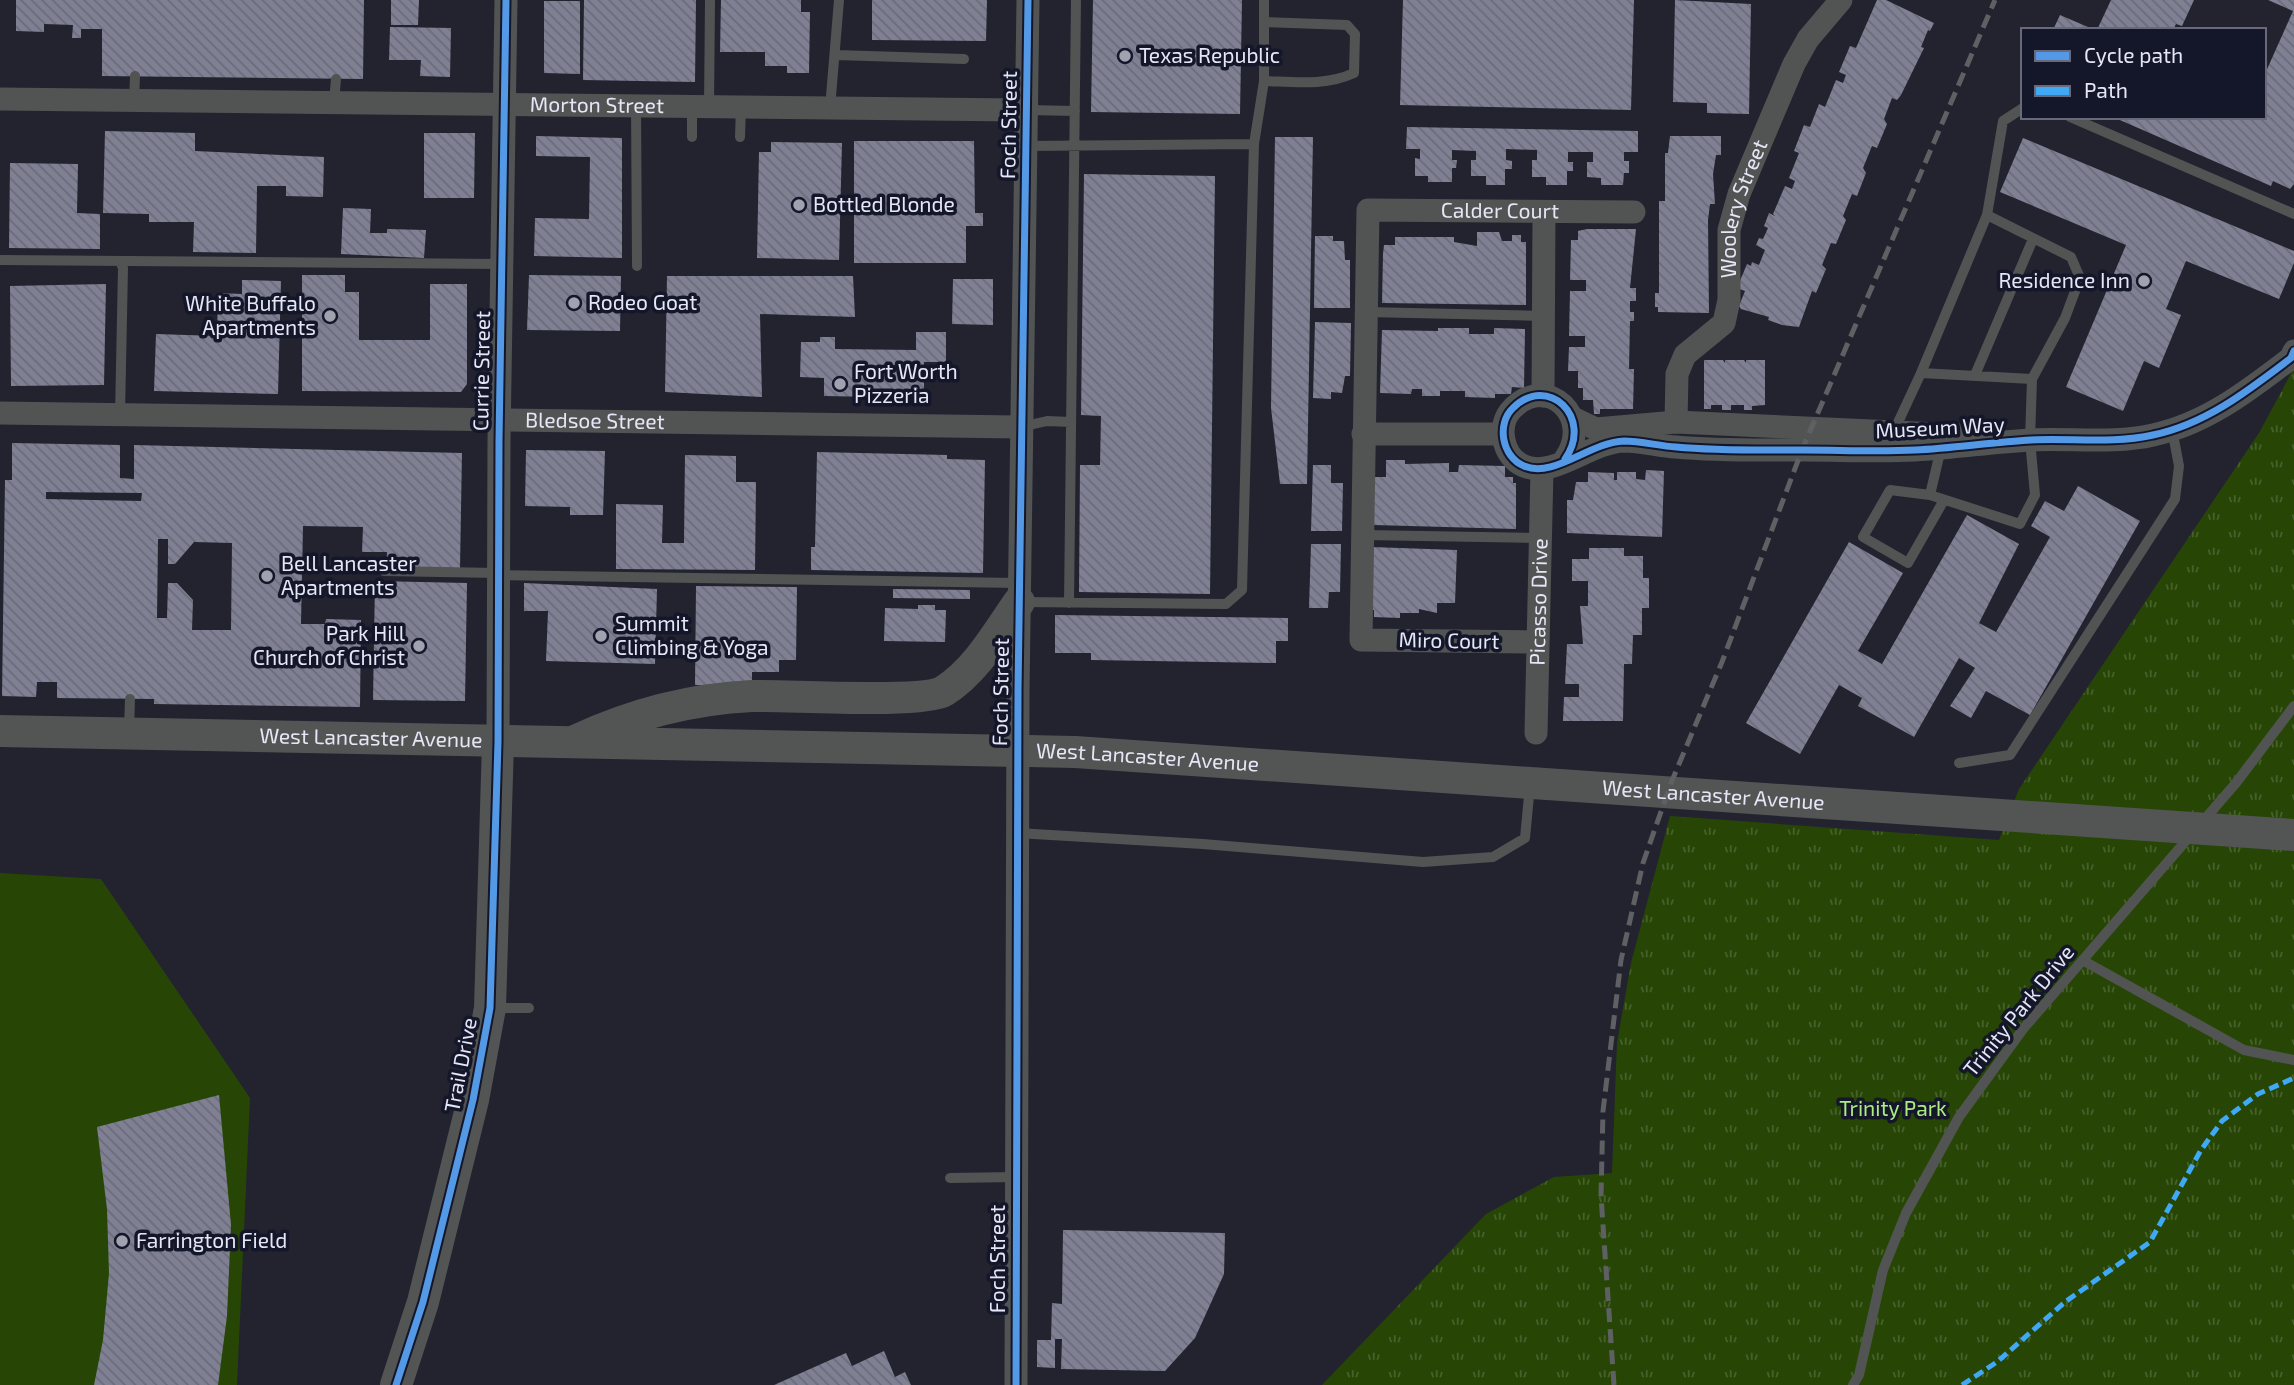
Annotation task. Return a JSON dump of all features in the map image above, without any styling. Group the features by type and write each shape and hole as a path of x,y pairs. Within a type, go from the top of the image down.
{"main road":[{"path":"571,743 621,719 702,701 751,696 915,696 942,692 976,663 1019,593"},
{"name":"West Lancaster Avenue","path":"0,731 1075,752 2294,835"},
{"name":"Trail Drive","path":"396,1385 423,1302 473,1100 490,1007 498,742"}],"street":[{"name":"Currie Street","path":"498,742 499,422 506,0"},
{"name":"Foch Street","path":"1016,1385 1019,593 1028,0"},
{"name":"Woolery Street","path":"1676,422 1677,374 1685,355 1724,323 1728,300 1729,230 1738,194 1794,64 1808,38 1841,0"},
{"name":"Morton Street","path":"0,99 1027,110"},
{"name":"Calder Court","path":"1366,312 1368,210 1634,212"},
{"path":"1543,396 1544,212"},
{"path":"1363,535 1366,312"},
{"name":"Museum Way","path":"1565,459 1600,445 1624,441 1691,448 1941,448 2030,440 2129,438 2172,429 2237,399 2291,358 2294,351"},
{"path":"1543,396 1554,398 1573,418 1576,437 1565,459 1553,468 1524,466 1514,459 1502,434 1506,419 1513,408 1525,399 1543,396"},
{"name":"Bledsoe Street","path":"0,413 499,422 1021,427"},
{"name":"Museum Way","path":"1573,418 1596,429 1676,422 2030,440"},
{"path":"1363,434 1502,434"},
{"name":"Picasso Drive","path":"1536,733 1542,469"},
{"name":"Miro Court","path":"1363,535 1361,640 1537,642"}],"lane":[{"path":"692,137 701,106 710,0"},
{"path":"830,108 839,0"},
{"path":"1069,603 1076,0"},
{"path":"384,571 1019,593 1069,603 1226,604 1242,590 1254,144 1264,81 1264,0"},
{"path":"1264,22 1347,25 1355,33 1356,50 1354,73 1342,79 1316,83 1264,81"},
{"path":"835,55 964,60"},
{"path":"134,101 135,76"},
{"path":"334,102 336,79"},
{"path":"636,105 636,266"},
{"path":"740,137 741,106"},
{"path":"1894,431 1987,215 2003,121 2021,109"},
{"path":"1027,110 1075,111"},
{"path":"2075,119 2294,214"},
{"path":"1027,146 1254,144"},
{"path":"1944,500 1908,563 1863,537 1890,490 1930,495 2020,524 2035,495 2030,440 2032,379 2065,318 2080,278 2071,257 1987,215"},
{"path":"1975,375 2033,239"},
{"path":"0,260 501,264"},
{"path":"120,261 123,268 120,415"},
{"path":"1366,312 1544,316"},
{"path":"1921,373 2032,379"},
{"path":"1021,427 1046,421 1071,422"},
{"path":"1959,763 2010,755 2109,603 2175,499 2179,466 2172,429"},
{"path":"1930,495 1941,448"},
{"path":"1363,535 1540,538"},
{"path":"129,734 130,699"},
{"name":"Trinity Park Drive","path":"1853,1385 1859,1375 1883,1270 1906,1213 1959,1117 2023,1030 2236,783 2294,706"},
{"path":"1017,833 1203,844 1423,862 1493,858 1525,838 1530,783"},
{"path":"2084,961 2244,1050 2294,1060"},
{"path":"490,1007 529,1008"},
{"path":"950,1178 1016,1177"}],"green space":[{"name":"Trinity Park","path":"2294,368 2294,1385 1322,1385 1486,1214 1554,1177 1612,1173 1617,1043 1631,963 1670,816 1999,840 2019,789 2259,433"},
{"name":"Farrington Field","path":"0,873 101,879 250,1098 237,1385 0,1385"}],"building":[{"path":"16,0 364,0 363,79 102,76 102,29 81,29 81,38 72,38 73,25 44,24 44,32 16,31"},
{"path":"391,0 419,0 418,25 391,25"},
{"path":"584,0 696,0 695,82 583,80"},
{"path":"721,0 801,0 801,12 810,12 809,73 787,73 787,66 765,66 765,52 720,52"},
{"path":"872,0 987,0 986,41 872,40"},
{"path":"1093,0 1242,0 1240,114 1091,112"},
{"path":"1403,0 1634,0 1631,110 1400,105"},
{"path":"1675,0 1751,4 1749,114 1707,113 1707,103 1673,102"},
{"path":"1877,0 1886,0 1934,23 1930,31 1928,30 1921,47 1924,48 1901,95 1897,100 1892,98 1884,119 1887,124 1877,148 1872,146 1863,168 1866,173 1857,196 1852,194 1843,216 1846,220 1836,244 1831,243 1822,265 1826,269 1816,293 1812,291 1799,327 1782,325 1768,320 1769,317 1741,309 1739,306 1745,291 1737,288 1747,264 1751,266 1752,262 1759,265 1765,250 1756,245 1759,238 1763,239 1768,228 1764,226 1769,213 1775,216 1773,214 1785,186 1792,189 1795,181 1789,178 1799,153 1794,151 1804,125 1810,127 1819,104 1825,107 1836,80 1843,83 1846,75 1839,72 1850,46 1856,48"},
{"path":"2111,0 2194,0 2182,26 2176,24 2174,28 2098,28"},
{"path":"2268,0 2294,0 2294,184 2290,189 2273,181 2271,186 2118,119 2266,119 2266,72 2293,11"},
{"path":"544,1 580,1 580,74 544,73"},
{"path":"2060,15 2090,28 2054,28"},
{"path":"390,27 451,28 450,77 420,76 421,60 389,60"},
{"path":"1407,127 1638,131 1638,152 1624,152 1624,161 1629,161 1629,173 1624,173 1623,185 1601,185 1601,178 1587,177 1587,162 1593,162 1593,152 1568,152 1568,162 1573,162 1573,171 1567,171 1567,185 1546,185 1546,177 1532,177 1532,160 1537,160 1537,150 1506,149 1506,160 1512,161 1512,169 1505,169 1505,185 1486,185 1486,176 1471,176 1471,160 1476,160 1476,151 1452,150 1452,160 1457,160 1456,168 1452,168 1452,182 1428,182 1428,176 1415,176 1415,158 1420,159 1420,149 1406,149"},
{"path":"105,131 195,133 195,151 324,157 323,197 286,196 286,186 257,186 256,253 193,252 194,222 149,222 149,214 103,213"},
{"path":"424,133 475,133 474,198 424,198"},
{"path":"536,136 622,138 622,258 534,256 535,218 589,219 590,157 536,156"},
{"path":"1670,136 1721,136 1721,155 1716,155 1713,174 1715,204 1710,204 1708,220 1709,313 1658,312 1658,307 1655,307 1655,293 1659,293 1659,201 1665,201 1665,153 1668,153"},
{"path":"1275,137 1313,137 1307,484 1280,484 1271,408"},
{"name":"Residence Inn","path":"2023,138 2294,251 2294,263 2279,299 2186,261 2166,309 2181,315 2159,368 2144,361 2123,411 2066,387 2126,245 2000,192"},
{"path":"854,141 974,141 975,213 983,213 983,226 966,226 966,263 854,263"},
{"name":"Bottled Blonde","path":"771,142 842,143 839,260 757,258 759,152 771,152"},
{"path":"10,163 78,164 77,213 100,214 100,249 9,248"},
{"path":"1084,174 1215,176 1210,594 1079,592 1080,465 1100,465 1101,416 1081,415"},
{"path":"343,208 371,209 370,233 387,233 387,229 426,230 424,258 341,254"},
{"path":"1636,229 1630,288 1636,288 1636,301 1630,301 1630,312 1634,312 1634,321 1630,321 1629,369 1634,369 1633,409 1600,409 1600,414 1594,414 1593,400 1583,400 1583,388 1578,388 1578,371 1568,371 1569,347 1585,347 1585,336 1569,336 1570,291 1586,291 1586,280 1570,280 1571,240 1578,240 1578,231"},
{"path":"1477,232 1499,232 1502,241 1512,241 1512,235 1521,235 1521,242 1526,242 1526,305 1382,303 1384,245 1395,245 1395,237 1454,237 1454,242 1477,246"},
{"path":"1315,236 1333,236 1333,241 1344,241 1345,260 1350,260 1350,308 1314,308"},
{"name":"White Buffalo Apartments","path":"302,275 345,275 345,292 359,292 359,340 430,340 430,284 467,284 467,384 461,392 302,391"},
{"name":"Rodeo Goat","path":"529,275 621,276 620,331 527,330"},
{"path":"667,276 853,276 855,317 760,314 762,397 665,392"},
{"path":"953,279 993,279 993,325 952,324"},
{"name":"White Buffalo Apartments","path":"242,280 281,281 278,394 154,391 156,334 217,336 218,293 242,294"},
{"path":"106,284 104,385 11,386 10,286"},
{"path":"1315,322 1351,323 1350,376 1345,376 1342,393 1331,392 1331,399 1313,398"},
{"path":"1438,328 1469,328 1469,334 1494,334 1494,328 1525,329 1524,388 1512,387 1511,394 1495,394 1495,398 1465,397 1465,391 1440,391 1440,396 1422,396 1422,389 1412,389 1411,394 1380,393 1382,330 1438,331"},
{"path":"916,332 946,332 946,362 924,362 924,398 824,396 824,378 800,377 801,342 820,342 820,337 835,337 835,349 916,350"},
{"path":"1704,360 1723,360 1725,363 1725,360 1744,360 1746,363 1746,360 1765,360 1765,405 1752,406 1752,410 1744,410 1744,405 1731,405 1731,410 1722,410 1722,405 1711,405 1711,409 1704,409"},
{"name":"Bell Lancaster Apartments","path":"12,443 120,445 120,478 134,479 134,445 462,453 460,568 386,567 387,552 362,552 363,527 303,526 301,624 325,624 326,619 361,620 360,707 154,704 154,699 57,698 57,682 37,682 36,697 2,696 5,480 12,480","holes":["46,492 142,493 141,501 46,499","158,539 168,539 168,564 175,564 194,542 232,543 231,630 192,630 193,600 177,583 168,583 167,618 157,618"]},
{"path":"526,450 605,451 603,515 570,515 570,507 525,506"},
{"path":"817,452 947,455 947,459 985,460 983,573 811,570 811,547 815,547"},
{"path":"685,455 736,456 736,482 756,482 755,570 616,569 616,504 663,505 662,543 684,543"},
{"path":"1386,460 1405,460 1405,464 1449,463 1449,472 1458,472 1459,465 1505,466 1505,477 1513,477 1513,483 1516,483 1516,529 1374,525 1374,477 1386,477"},
{"path":"1313,465 1331,465 1331,483 1343,483 1342,531 1311,531"},
{"path":"1646,470 1664,471 1662,537 1567,533 1567,500 1573,500 1576,482 1588,482 1588,472 1614,473 1614,480 1617,480 1617,472 1636,472 1636,479 1645,480"},
{"path":"2078,486 2140,521 2030,715 1986,691 1971,718 1950,706 1975,668 1959,658 1914,737 1858,706 1862,698 1839,685 1800,754 1746,723 1849,542 1903,573 1858,651 1882,664 1967,515 2019,544 1979,623 1996,632 2050,537 2031,526 2045,501 2064,511"},
{"path":"1311,544 1341,544 1340,592 1329,592 1328,608 1309,608"},
{"path":"1371,547 1457,550 1455,603 1437,603 1437,613 1419,609 1419,613 1400,613 1400,618 1374,617 1374,610 1369,610"},
{"path":"1589,548 1624,548 1624,556 1643,556 1643,578 1649,578 1649,608 1642,608 1642,635 1633,635 1632,664 1624,664 1623,721 1563,721 1564,697 1579,697 1579,684 1565,684 1567,644 1583,644 1580,606 1588,606 1588,581 1572,581 1572,559 1589,559"},
{"path":"375,581 467,583 465,701 373,700"},
{"name":"Summit Climbing & Yoga","path":"524,583 657,589 655,664 546,661 548,611 524,611"},
{"path":"696,586 797,587 796,660 779,660 779,672 752,672 752,685 695,685"},
{"path":"893,589 970,590 970,599 893,598"},
{"path":"918,605 935,605 935,610 946,610 945,642 884,641 885,608 918,609"},
{"path":"1055,615 1288,618 1288,641 1276,641 1276,663 1091,660 1091,653 1055,653"},
{"path":"219,1095 231,1225 227,1316 218,1385 94,1385 103,1340 109,1273 107,1209 97,1127"},
{"path":"1063,1230 1225,1233 1224,1274 1195,1338 1165,1371 1061,1369 1062,1339 1055,1339 1055,1368 1037,1367 1037,1340 1051,1340 1052,1303 1062,1304"},
{"path":"884,1351 895,1377 905,1372 911,1385 774,1385 846,1353 852,1366"}],"railway":[{"path":"1614,1385 1601,1196 1603,1111 1621,960 1643,863 1671,783 1722,662 1802,450 1995,0"}],"marked path":[{"path":"1962,1385 1997,1362 2065,1302 2150,1242 2201,1150 2222,1121 2258,1094 2294,1078"}],"cycle path":[{"path":"396,1385 423,1302 473,1100 490,1008 498,742 499,441 506,0"},
{"path":"1016,1385 1018,691 1028,0"},
{"path":"1565,459 1573,444 1574,429 1571,416 1563,405 1540,395 1526,398 1513,408 1504,423 1506,448 1517,462 1535,469 1547,468 1598,447 1624,441 1708,449 1887,451 2031,440 2138,438 2172,430 2209,414 2259,382 2291,358 2294,351"}],"place":[{"name":"Texas Republic","path":"1125,56"},
{"name":"Bottled Blonde","path":"799,205"},
{"name":"Residence Inn","path":"2144,281"},
{"name":"Rodeo Goat","path":"574,303"},
{"name":"White Buffalo Apartments","path":"330,316"},
{"name":"Fort Worth Pizzeria","path":"840,384"},
{"name":"Bell Lancaster Apartments","path":"267,576"},
{"name":"Summit Climbing & Yoga","path":"601,636"},
{"name":"Park Hill Church of Christ","path":"419,646"},
{"name":"Farrington Field","path":"122,1241"}]}
